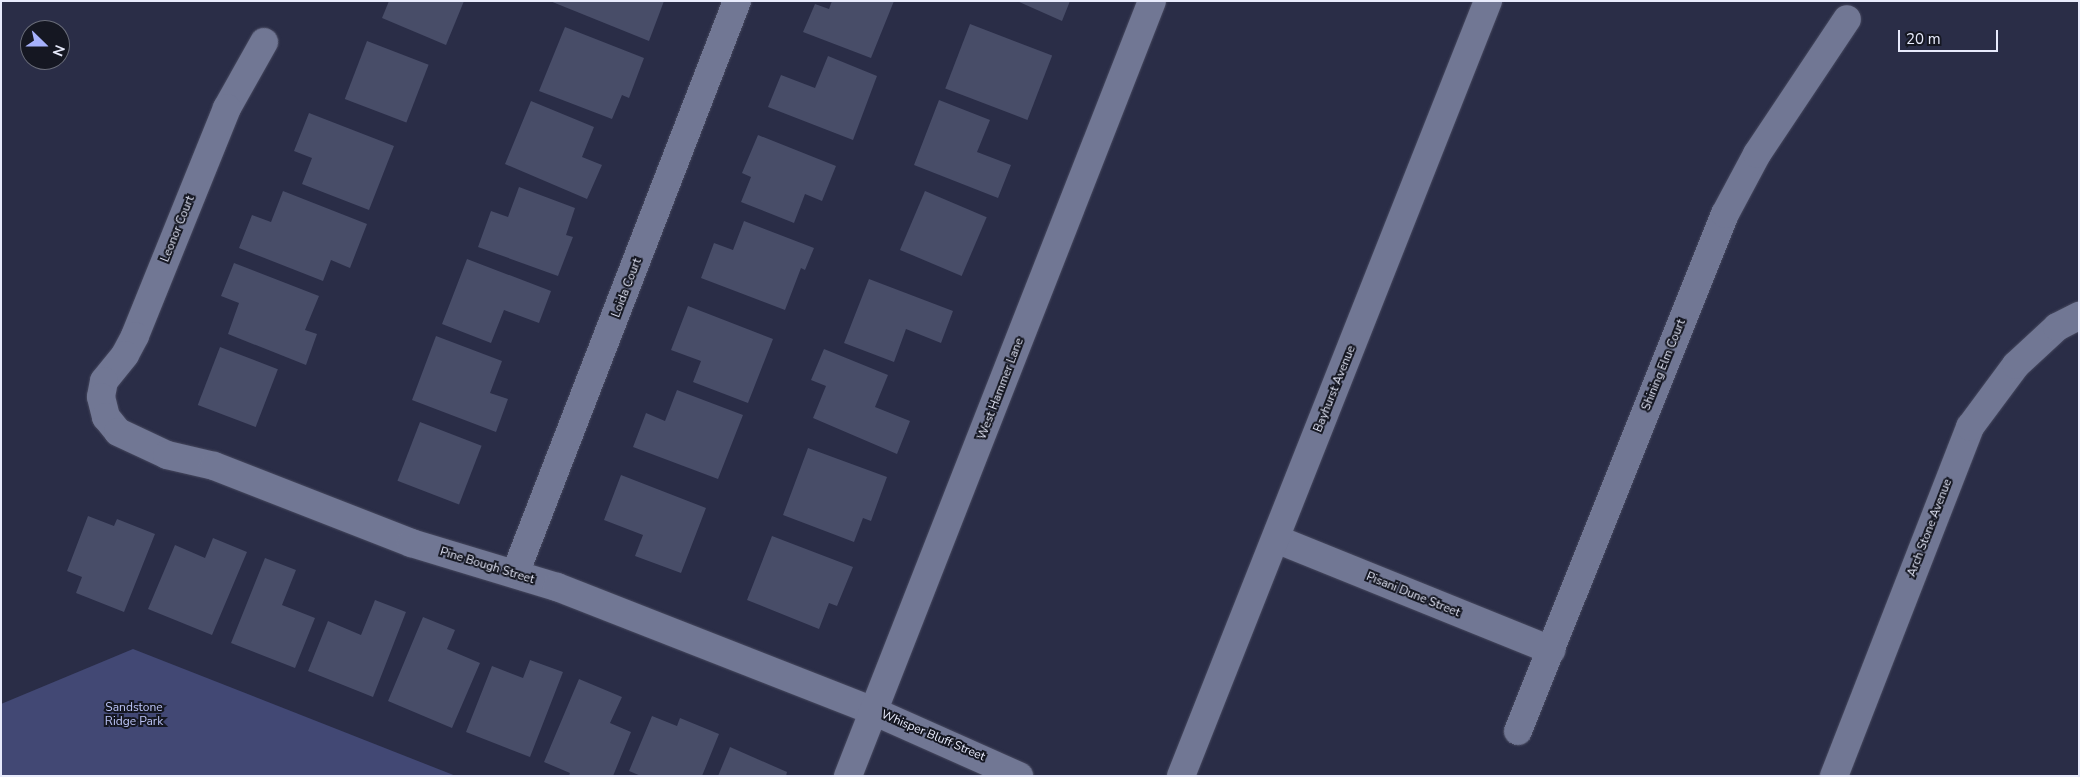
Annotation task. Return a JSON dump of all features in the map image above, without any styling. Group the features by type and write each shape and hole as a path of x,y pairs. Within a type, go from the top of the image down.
{"street":[{"name":"Loida Court","path":"515,574 737,1"},
{"name":"West Hammer Lane","path":"848,776 1152,1"},
{"name":"Bayhurst Avenue","path":"1181,776 1488,1"},
{"name":"Shining Elm Court","path":"1518,731 1725,214 1757,154 1848,19"},
{"name":"Leonor Court","path":"106,417 100,397 104,381 125,355 135,336 227,108 264,42"},
{"name":"Arch Stone Avenue","path":"1834,776 1970,427 2016,365 2057,327 2079,316"},
{"name":"Pine Bough Street","path":"106,417 118,432 167,455 214,466 411,543 556,587 873,711"},
{"name":"Pisani Dune Street","path":"1276,539 1551,650"},
{"name":"Whisper Bluff Street","path":"873,711 1019,776"}],"green space":[{"name":"Sandstone Ridge Park","path":"133,649 456,776 1,776 1,704"}],"building":[{"path":"389,1 464,1 446,45 382,18"},
{"path":"550,1 664,1 649,41"},
{"path":"832,1 894,1 871,58 803,32 815,4 829,9"},
{"path":"1017,1 1070,1 1062,21"},
{"path":"970,24 1052,56 1027,120 945,88"},
{"path":"565,27 644,58 629,98 622,95 612,119 539,91"},
{"path":"367,41 429,65 406,123 345,99"},
{"path":"828,56 877,76 853,140 768,107 781,75 815,88"},
{"path":"939,100 990,120 977,152 1011,165 998,198 914,165"},
{"path":"531,101 594,127 582,157 602,165 587,199 505,164"},
{"path":"309,113 394,146 369,210 302,184 312,158 294,151"},
{"path":"758,135 836,166 822,201 805,194 794,223 741,202 751,177 742,173"},
{"path":"519,187 575,208 566,235 573,237 558,276 478,247 491,211 508,217"},
{"path":"283,191 367,224 350,268 331,260 323,281 239,248 252,215 271,222"},
{"path":"925,191 987,217 962,276 900,250"},
{"path":"744,221 814,248 805,270 801,268 785,310 701,278 714,243 733,250"},
{"path":"467,259 551,291 539,323 504,310 491,343 442,324"},
{"path":"234,263 319,296 305,330 317,334 306,365 228,334 239,303 221,296"},
{"path":"869,279 953,311 941,343 906,329 894,362 844,343"},
{"path":"688,306 773,339 748,403 693,382 701,361 671,350"},
{"path":"436,336 502,361 490,393 508,399 496,432 412,400"},
{"path":"220,347 278,369 256,427 198,405"},
{"path":"824,349 888,375 875,407 910,421 897,454 813,418 826,386 811,380"},
{"path":"677,390 743,415 718,479 633,447 646,413 665,421"},
{"path":"420,422 482,446 459,504 397,481"},
{"path":"808,448 887,477 871,521 863,518 854,542 783,515"},
{"path":"621,475 706,508 681,573 635,556 643,535 604,520"},
{"path":"88,516 114,526 117,519 155,534 124,612 76,593 82,577 67,571"},
{"path":"772,536 853,567 837,606 829,603 819,629 747,600"},
{"path":"213,538 247,552 212,635 148,609 175,545 205,558"},
{"path":"265,558 296,570 282,605 315,618 295,668 231,643"},
{"path":"375,600 406,612 373,697 308,671 328,621 361,635"},
{"path":"423,617 455,630 447,649 480,663 452,728 388,701"},
{"path":"530,660 563,672 530,757 466,732 492,666 523,678"},
{"path":"579,679 622,697 610,723 631,732 613,776 569,776 570,773 544,762"},
{"path":"652,716 677,726 680,718 719,734 702,776 641,776 629,771"},
{"path":"730,747 787,772 786,776 718,776"}]}
